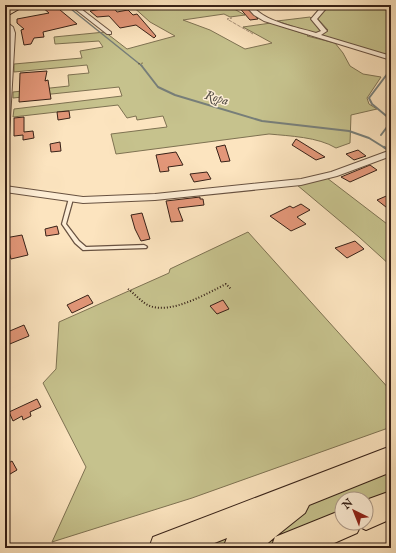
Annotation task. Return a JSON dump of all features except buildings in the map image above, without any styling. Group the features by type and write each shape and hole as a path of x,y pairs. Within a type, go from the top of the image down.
{"highway":[{"path":"164,548 391,459"},
{"path":"238,548 312,489"},
{"path":"374,512 391,505"},
{"path":"286,548 334,528"}],"main road":[{"path":"5,14 22,5"}],"street":[{"path":"73,5 109,33"},
{"path":"248,5 256,14 266,20 314,36 391,58"},
{"path":"314,36 324,31 314,19 326,5"},
{"path":"5,24 12,30 8,50 5,136"},
{"path":"5,188 71,199 102,200 155,197 301,182 334,174 390,153"}],"lane":[{"path":"78,9 108,5"},
{"path":"71,199 64,224 77,242 85,249 144,247"}],"path":[{"path":"232,18 227,19 253,34"},
{"path":"138,64 143,63"},
{"path":"128,289 150,305 157,308 171,307 226,284 231,289"}],"shaded area":[{"path":"131,5 227,5 245,15 230,17 224,14 183,20 210,30 245,49 272,43 243,27 271,23 308,35 307,36 335,43 343,53 350,66 363,74 381,77 367,98 369,104 377,109 351,115 350,143 336,148 321,141 312,139 269,134 116,154 111,134 167,127 163,116 137,120 136,116 127,118 118,105 13,117 14,109 122,96 119,87 13,98 13,92 69,86 68,75 89,73 87,65 14,72 14,64 82,58 80,51 103,47 99,41 55,44 54,37 105,32 127,49 175,36 150,22"},
{"path":"329,5 391,5 391,56 318,35 328,30 317,18"},
{"path":"310,17 321,27 322,31 315,34 277,21"},
{"path":"327,178 391,227 391,266 297,185"},
{"path":"248,232 391,391 391,427 192,498 52,542 86,467 43,383 56,369 59,322 169,273 170,269"},
{"path":"391,468 391,495 374,502 374,491 334,491 334,518 261,548 190,548"}],"waterway":[{"name":"Ropa","path":"66,5 141,66"},
{"name":"Ropa","path":"141,66 158,87 175,95 262,121 349,131 369,138 385,148"},
{"path":"381,135 390,123 390,119 372,104 369,98 391,69"},
{"name":"Ropa","path":"384,147 391,152"}]}
